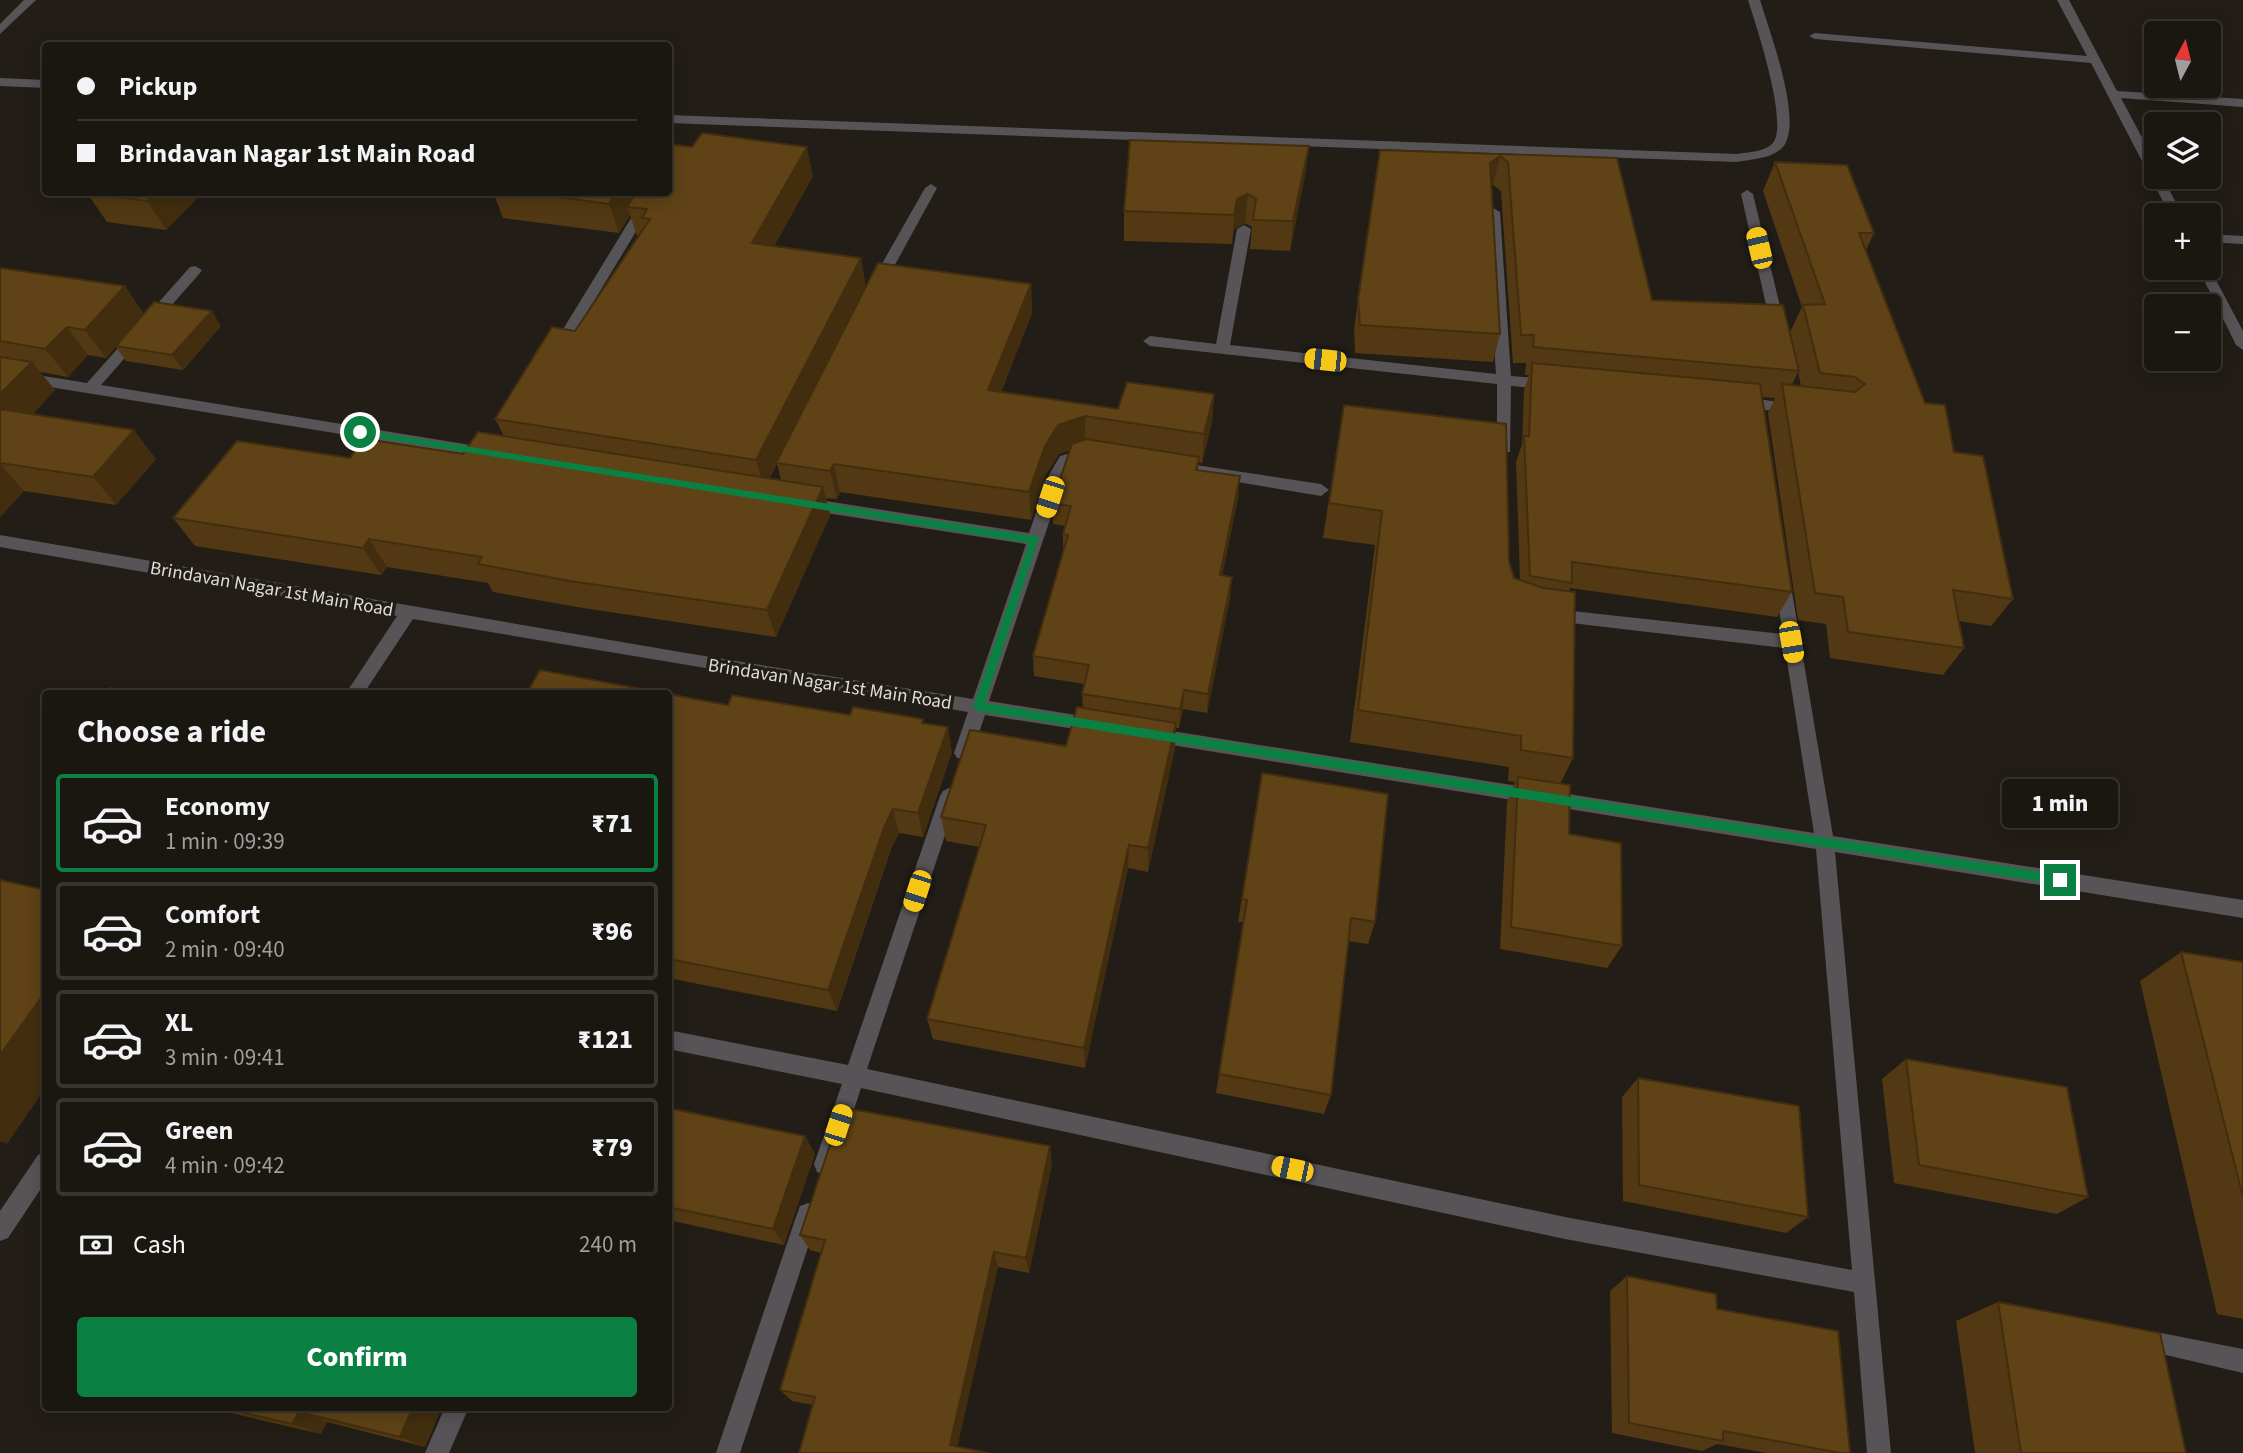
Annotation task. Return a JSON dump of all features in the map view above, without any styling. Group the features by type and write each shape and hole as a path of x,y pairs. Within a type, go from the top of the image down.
{"street":[{"path":"0,32 30,0"},
{"path":"672,119 1737,159 1769,152 1782,139 1786,119 1754,0"},
{"path":"2063,0 2092,60 2144,155"},
{"path":"1815,36 2092,60"},
{"path":"0,82 42,84"},
{"path":"2111,94 2243,103"},
{"path":"871,296 931,188"},
{"path":"1492,191 1504,380 1505,460"},
{"path":"1747,194 1781,342"},
{"path":"548,364 652,196"},
{"path":"1222,349 1244,229"},
{"path":"2221,239 2243,240"},
{"path":"91,388 195,270"},
{"path":"2210,280 2243,345"},
{"path":"1150,341 1571,386"},
{"path":"0,374 501,451"},
{"path":"1753,408 1799,405"},
{"path":"728,1453 978,707 1065,460 1084,452 1111,456"},
{"path":"1163,465 1321,490"},
{"path":"796,502 1035,540"},
{"name":"Brindavan Nagar 1st Main Road","path":"0,541 978,707 2243,909"},
{"path":"1780,565 1825,842 1879,1453"},
{"path":"357,690 408,612"},
{"path":"1531,613 1791,642"},
{"path":"672,1040 855,1075 1700,1257 1865,1283"},
{"path":"0,1230 42,1168"},
{"path":"2161,1344 2243,1361"},
{"path":"437,1453 455,1411"}],"building":[{"path":"702,133 807,147 752,243 861,258 756,460 495,419 552,327 575,331 650,219 642,218 647,209 627,207 634,196 672,196 672,144 692,147"},
{"path":"1130,140 1309,146 1293,221 1253,220 1256,199 1248,194 1237,199 1234,215 1124,211"},
{"path":"1380,150 1617,158 1652,300 1783,305 1799,371 1533,347 1534,335 1521,335 1508,162 1500,156 1490,163 1500,334 1360,325 1358,300"},
{"path":"1775,162 1847,165 1874,233 1859,233 1925,403 1945,405 1954,452 1983,456 2013,599 1953,590 1964,648 1848,632 1843,597 1815,593 1782,384 1855,392 1865,384 1855,377 1820,373 1803,305 1825,304"},
{"path":"110,196 152,196 147,201"},
{"path":"551,196 614,196 609,204"},
{"path":"878,263 1031,284 988,390 1118,409 1127,382 1214,394 1204,434 1085,416 1058,425 1045,446 1029,492 834,464 830,471 776,463"},
{"path":"0,268 125,286 85,330 67,327 45,349 0,341"},
{"path":"154,302 212,311 172,355 116,346"},
{"path":"0,357 32,362 0,394"},
{"path":"1532,363 1760,384 1792,592 1572,562 1572,583 1530,576 1524,436 1529,436"},
{"path":"1344,405 1506,424 1509,561 1514,578 1543,588 1575,592 1573,758 1521,750 1521,736 1358,710 1382,511 1329,503"},
{"path":"0,409 134,430 93,477 0,463"},
{"path":"478,432 823,487 767,610 570,581 478,564 482,557 369,539 363,548 173,518 237,441 350,458 364,439 463,454"},
{"path":"1086,439 1199,457 1196,470 1240,476 1220,575 1232,577 1208,694 1184,690 1180,709 1082,694 1089,665 1033,656 1068,535 1063,534 1071,506 1052,503 1072,444"},
{"path":"540,670 647,690 529,690"},
{"path":"672,695 728,705 732,695 850,715 853,707 923,719 922,723 948,727 918,813 893,809 885,825 828,990 672,960"},
{"path":"1077,707 1176,723 1148,848 1129,845 1084,1048 927,1019 986,825 941,817 970,730 1066,746"},
{"path":"1262,773 1388,794 1375,922 1351,918 1331,1095 1219,1074 1247,900 1242,899"},
{"path":"1518,777 1570,785 1569,834 1621,843 1622,946 1511,927"},
{"path":"0,880 42,889 42,997 0,1055"},
{"path":"2181,952 2243,962 2243,1197"},
{"path":"1906,1059 2067,1087 2088,1197 1919,1165"},
{"path":"1638,1078 1799,1106 1808,1217 1639,1185"},
{"path":"672,1109 805,1136 773,1229 672,1208"},
{"path":"851,1109 1050,1146 1026,1258 994,1252 950,1445 988,1453 799,1453 815,1397 780,1390 825,1240 800,1235 831,1142 841,1143"},
{"path":"1627,1276 1716,1294 1717,1309 1838,1331 1850,1453 1723,1431 1723,1441 1629,1423"},
{"path":"1998,1302 2160,1333 2186,1453 2021,1453"},
{"path":"235,1411 411,1411 400,1437 299,1412 292,1424"}],"route":[{"path":"360,432 1035,540 978,707 2060,880"}]}
